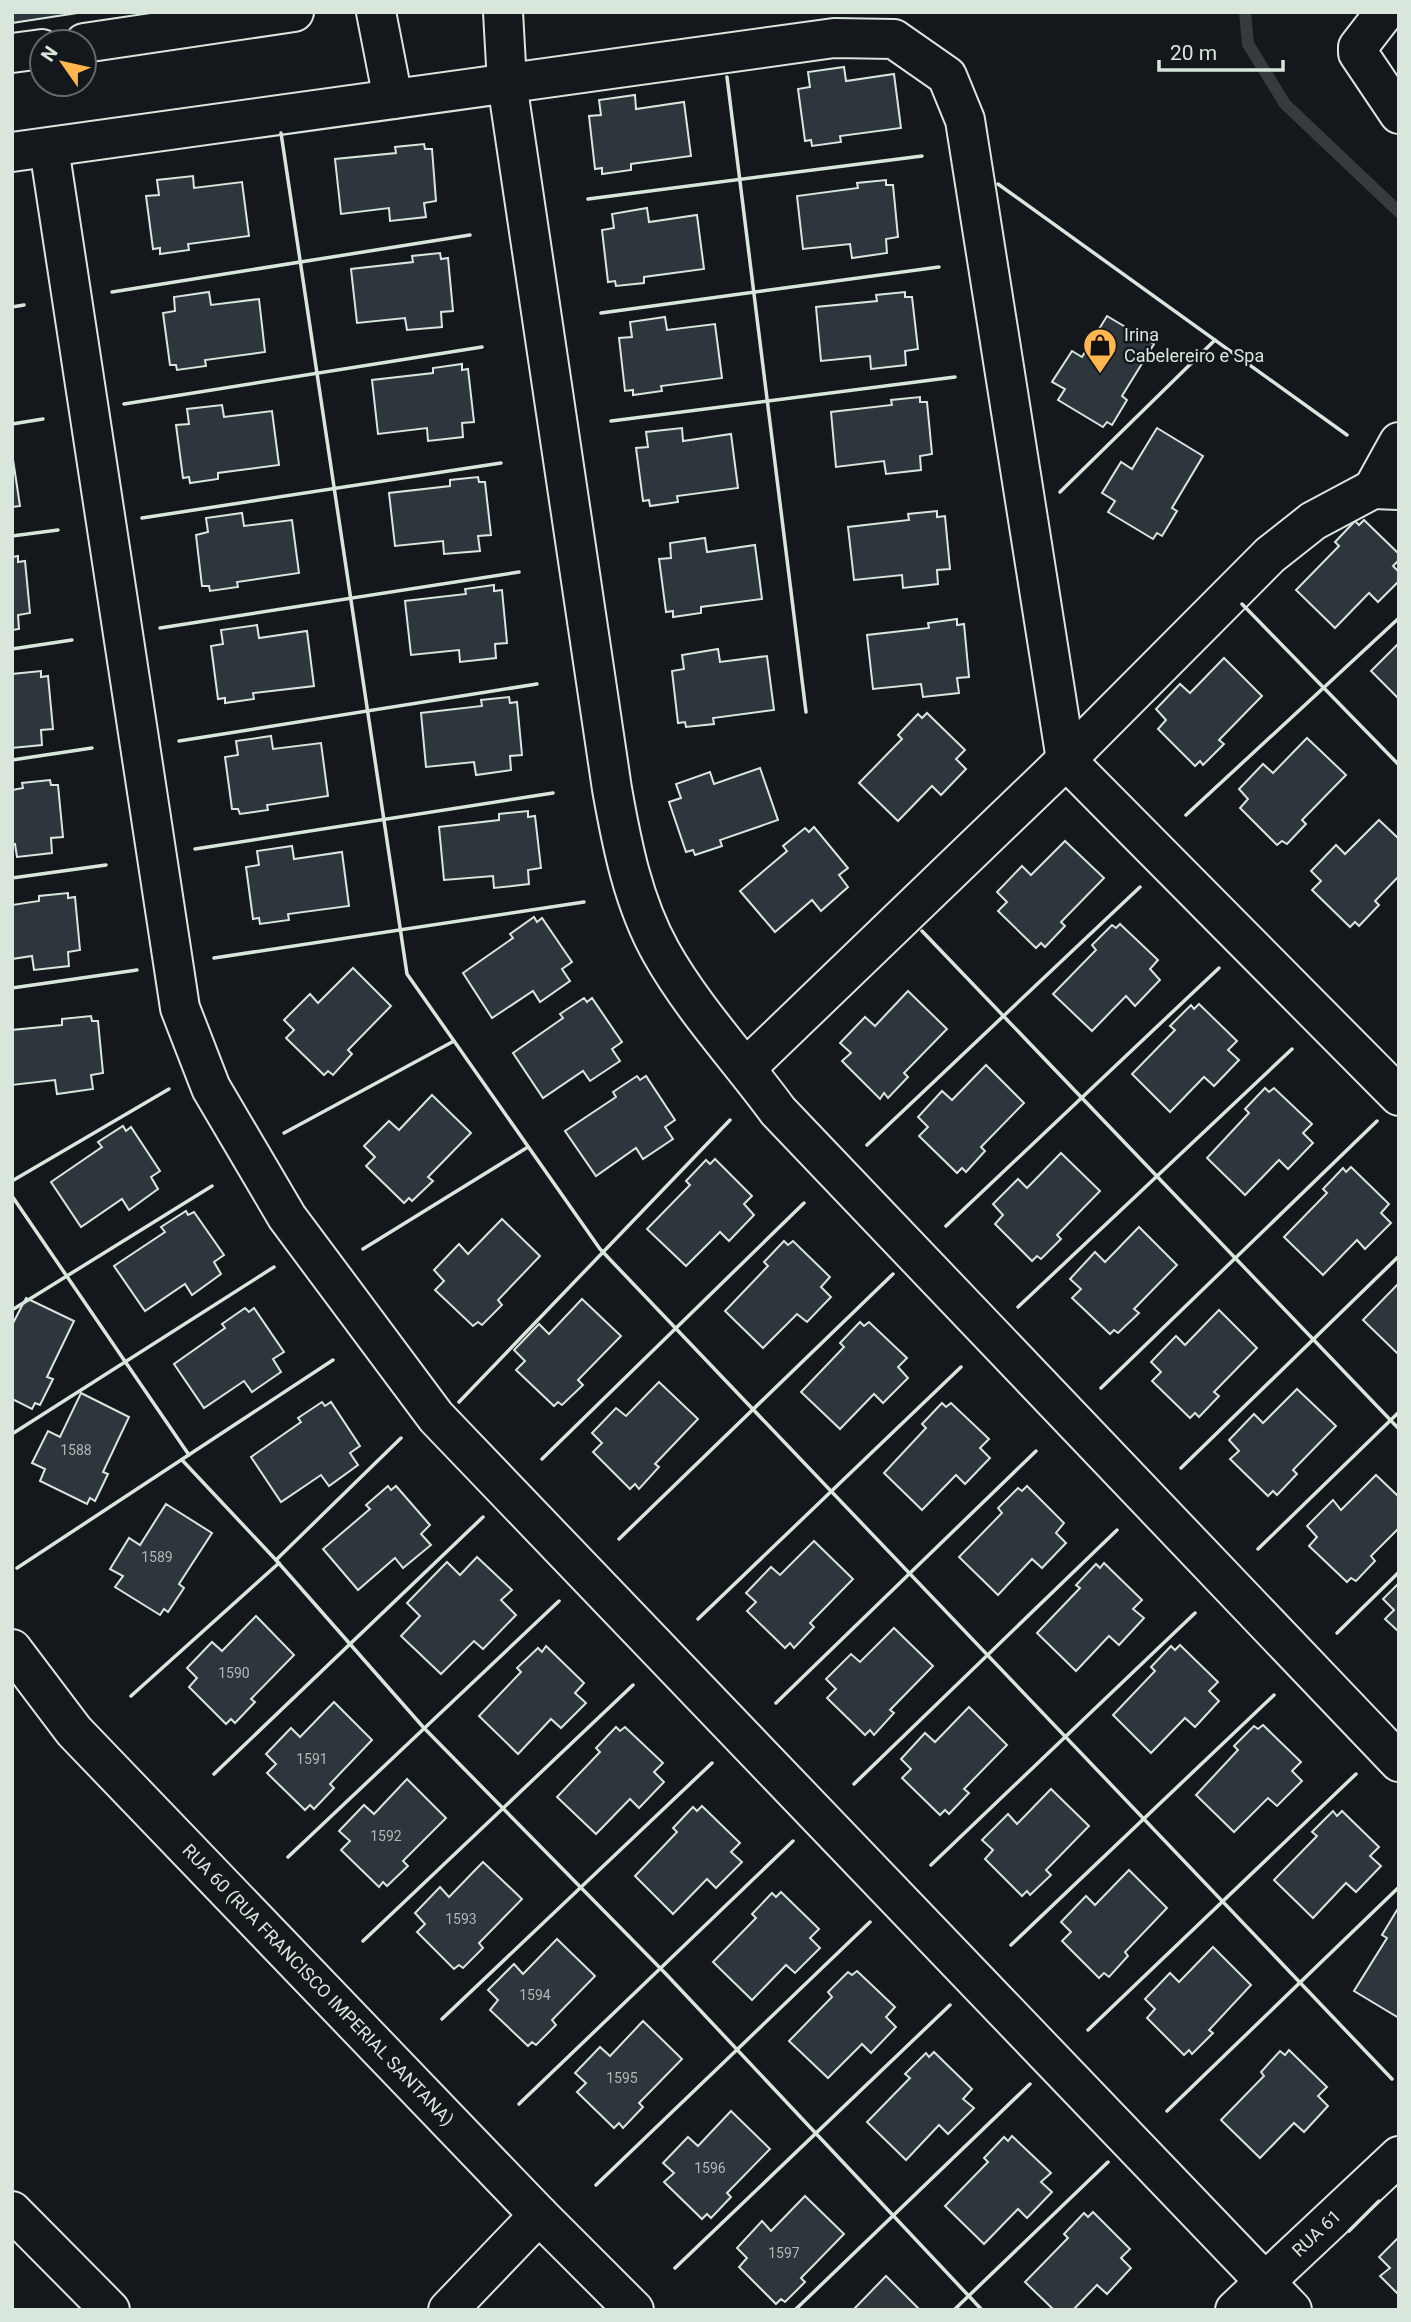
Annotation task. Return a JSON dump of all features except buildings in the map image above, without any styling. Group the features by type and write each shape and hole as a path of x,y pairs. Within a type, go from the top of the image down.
{"street":[{"path":"98,41 294,12"},
{"path":"376,12 393,99"},
{"path":"503,12 507,83 623,852 660,952 778,1111 1399,1762"},
{"path":"1385,12 1358,47 1358,53 1360,61 1399,114"},
{"path":"1292,2310 436,1417 287,1217 211,1088 180,1008 31,150 834,38 894,39 947,76 965,120 1066,760 1399,1096"},
{"path":"747,1068 1066,760 1270,555 1313,522 1386,489 1399,442"},
{"name":"RUA 60 (RUA FRANCISCO IMPERIAL SANTANA)","path":"12,1649 74,1731 539,2216 634,2310"},
{"name":"RUA 61","path":"1235,2310 1399,2156"},
{"path":"12,2211 110,2310"},
{"path":"448,2310 539,2216"}],"waterway":[{"path":"1245,12 1248,44 1285,104 1399,212"}],"wall":[{"path":"727,77 806,712"},
{"path":"281,133 407,974 600,1249 1392,2079"},
{"path":"588,199 922,156"},
{"path":"998,184 1347,435"},
{"path":"112,292 470,235"},
{"path":"601,313 939,267"},
{"path":"12,307 24,305"},
{"path":"1060,492 1215,340"},
{"path":"124,404 482,347"},
{"path":"611,421 955,377"},
{"path":"12,424 43,419"},
{"path":"142,518 501,463"},
{"path":"12,536 58,530"},
{"path":"160,628 519,572"},
{"path":"1242,604 1399,765"},
{"path":"1186,815 1399,618"},
{"path":"12,649 72,640"},
{"path":"179,741 537,684"},
{"path":"12,760 92,748"},
{"path":"195,849 553,793"},
{"path":"12,878 106,865"},
{"path":"867,1145 1140,887"},
{"path":"214,958 584,902"},
{"path":"922,931 1399,1429"},
{"path":"946,1226 1219,968"},
{"path":"12,988 137,970"},
{"path":"284,1133 454,1041"},
{"path":"1018,1307 1292,1049"},
{"path":"12,1181 169,1089"},
{"path":"459,1402 730,1120"},
{"path":"1101,1388 1377,1121"},
{"path":"363,1249 528,1147"},
{"path":"12,1310 212,1186"},
{"path":"12,1196 189,1455"},
{"path":"542,1459 804,1203"},
{"path":"1181,1468 1399,1256"},
{"path":"12,1434 274,1267"},
{"path":"619,1539 893,1274"},
{"path":"17,1568 333,1360"},
{"path":"698,1619 961,1367"},
{"path":"1258,1549 1399,1412"},
{"path":"276,1560 401,1438"},
{"path":"776,1703 1036,1451"},
{"path":"182,1460 276,1560 424,1728 665,1973 982,2310"},
{"path":"214,1774 483,1517"},
{"path":"854,1784 1117,1530"},
{"path":"131,1696 279,1563"},
{"path":"1337,1633 1399,1572"},
{"path":"288,1857 559,1601"},
{"path":"931,1865 1195,1613"},
{"path":"363,1941 633,1685"},
{"path":"1011,1945 1274,1695"},
{"path":"442,2019 712,1763"},
{"path":"1088,2030 1356,1774"},
{"path":"519,2104 793,1841"},
{"path":"1167,2111 1399,1887"},
{"path":"596,2185 870,1922"},
{"path":"675,2268 950,2005"},
{"path":"795,2310 1030,2084"},
{"path":"954,2310 1108,2162"},
{"path":"1349,2231 1379,2201"}],"place":[{"name":"Irina Cabelereiro e Spa","path":"1100,375"}]}
